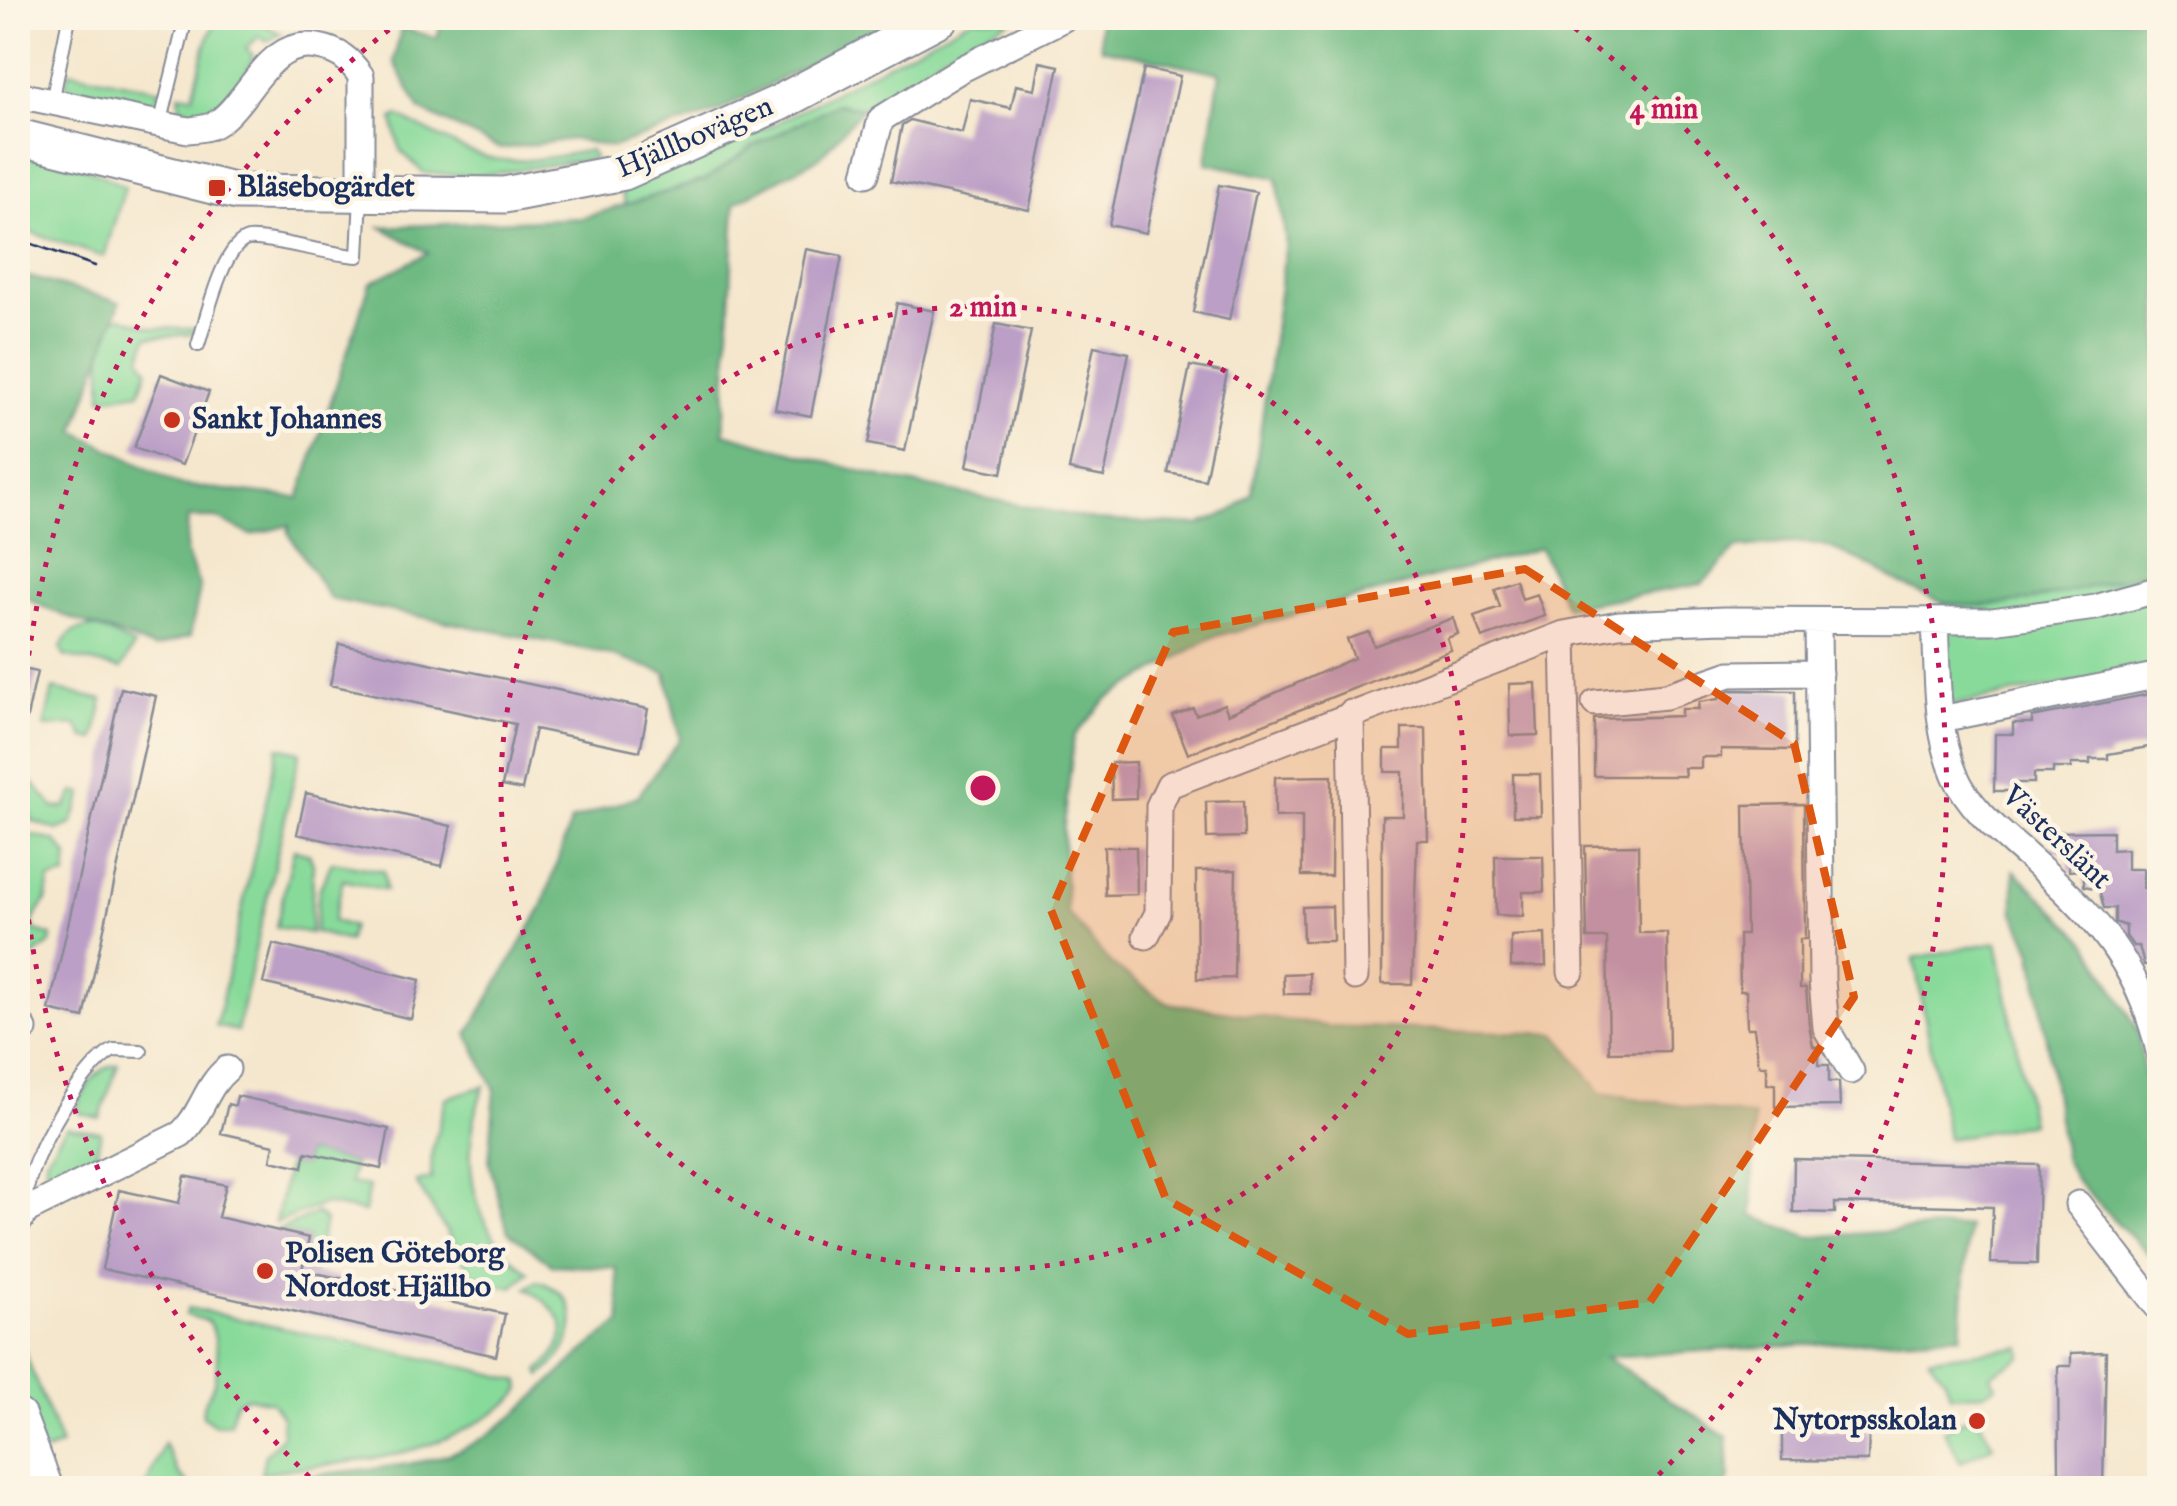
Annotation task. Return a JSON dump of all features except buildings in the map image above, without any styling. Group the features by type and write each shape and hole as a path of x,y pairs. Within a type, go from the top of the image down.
{"street":[{"name":"Hjällbovägen","path":"18,137 237,192 504,195 624,172 779,103 940,18"},
{"path":"866,174 881,119 960,70 1064,18"},
{"path":"18,94 188,130 219,122 277,56 290,49 306,45 340,53 362,76 360,195"},
{"path":"1146,936 1158,913 1158,806 1169,785 1564,634 1619,624 1724,620 1935,623 2049,615 2160,589"},
{"path":"1818,623 1826,1028 1851,1071"},
{"name":"Västerslänt","path":"1935,623 1942,719 1956,778 1974,805 2073,896 2111,940 2146,1008 2160,1056"},
{"path":"1564,634 1571,972"},
{"path":"1595,704 1666,696 1730,674 1818,673"},
{"path":"1942,719 2160,675"},
{"path":"1352,713 1355,976"},
{"path":"22,1216 182,1134 191,1126 210,1082 227,1069"},
{"path":"2078,1204 2160,1310"},
{"path":"18,1418 45,1488"}],"lane":[{"path":"52,102 70,18"},
{"path":"160,126 186,18"},
{"path":"198,344 224,262 237,246 247,239 267,240 331,255 358,256 360,195"},
{"path":"22,1216 27,1178 84,1078 114,1050 142,1050"}],"highlighted area":[{"path":"1525,569 1794,743 1854,997 1650,1302 1408,1334 1166,1199 1051,910 1173,632"}],"green space":[{"path":"217,18 250,18 282,34 267,41 259,36 246,49 253,55 231,96 213,110 191,118 180,111 179,94 193,96 206,43"},
{"path":"442,18 898,18 717,112 612,147 572,139 501,149 420,110 394,61 401,28 437,38"},
{"path":"973,18 1014,18 941,56 906,87 863,108 837,104 752,147 705,180 626,205 621,190 769,127"},
{"path":"1099,18 2159,18 2159,568 2050,596 1962,605 1925,595 1837,550 1812,543 1791,543 1737,548 1702,584 1566,607 1540,548 1213,637 1107,699 1074,736 1063,834 1067,912 1111,964 1167,1003 1326,1026 1557,1034 1601,1093 1754,1117 1752,1216 1810,1237 1968,1226 1961,1335 1605,1357 1727,1437 1729,1477 1725,1488 257,1488 304,1477 410,1464 460,1450 502,1425 621,1323 616,1268 553,1265 508,1232 489,1163 495,1090 468,1034 542,908 571,821 638,796 680,739 666,673 601,652 330,599 288,532 290,525 251,535 216,518 188,518 186,552 200,588 190,636 154,648 64,616 18,592 18,274 120,302 75,431 179,485 299,498 370,283 428,253 381,227 582,218 705,180 752,147 837,104 863,108 820,157 735,203 724,433 884,478 1095,520 1199,525 1232,511 1252,493 1286,243 1277,178 1206,163 1220,73 1101,48"},
{"path":"68,71 161,90 156,103 147,109 73,94 66,83"},
{"path":"398,116 490,158 530,160 590,150 594,158 477,176 424,173 400,150 393,119"},
{"path":"18,151 87,168 125,187 104,257 18,228"},
{"path":"121,317 153,328 195,329 194,334 147,337 141,358 148,369 140,392 102,398 102,331 107,319"},
{"path":"2159,568 2159,668 1946,706 1943,603 2052,593"},
{"path":"96,627 134,646 121,669 64,656 61,648 70,634"},
{"path":"53,689 103,700 95,740 85,738 76,725 44,727"},
{"path":"278,747 300,752 237,1031 216,1026"},
{"path":"33,783 54,808 66,807 74,792 83,793 72,824 57,830 32,821 27,801"},
{"path":"18,832 56,841 68,856 66,876 50,880 46,901 33,920 34,930 52,936 50,943 31,958 18,955"},
{"path":"294,849 309,854 313,864 311,933 276,927"},
{"path":"332,862 384,871 386,890 343,880 333,921 352,926 348,941 315,932 319,890"},
{"path":"2014,870 2087,942 2138,1030 2159,1175 2159,1265 2075,1180 2064,1157 2033,952 2014,913"},
{"path":"1997,942 2031,1123 1948,1139 1914,958"},
{"path":"118,1064 100,1118 81,1114 77,1106 92,1079"},
{"path":"484,1086 472,1137 474,1188 492,1234 529,1272 513,1287 490,1285 474,1277 416,1182 431,1179 432,1151 446,1098"},
{"path":"66,1127 101,1132 94,1164 53,1184 46,1179 46,1158"},
{"path":"306,1152 354,1163 350,1183 369,1186 364,1212 324,1204 275,1223 288,1163 303,1166"},
{"path":"316,1213 325,1221 313,1272 302,1270 308,1238 277,1231"},
{"path":"537,1281 565,1298 572,1324 563,1352 541,1376 539,1371 563,1335 558,1316 527,1288"},
{"path":"188,1308 474,1369 519,1381 521,1389 495,1412 432,1444 376,1458 261,1473 265,1455 282,1436 282,1417 271,1402 247,1397 236,1402 230,1423 215,1425 203,1416 215,1379 216,1344 208,1321 186,1315"},
{"path":"18,1336 61,1445 44,1453 18,1390"},
{"path":"2021,1347 2022,1356 1991,1375 1996,1386 1984,1393 1950,1395 1945,1379 1929,1358"},
{"path":"1976,1413 1993,1445 1961,1462 1944,1430"},
{"path":"164,1443 178,1473 192,1488 145,1488"}],"tram line":[{"path":"18,239 95,266"}],"place":[{"name":"Bläsebogärdet","path":"217,188"},
{"name":"Sankt Johannes","path":"172,420"},
{"name":"Polisen Göteborg Nordost Hjällbo","path":"265,1271"},
{"name":"Nytorpsskolan","path":"1977,1421"}]}
